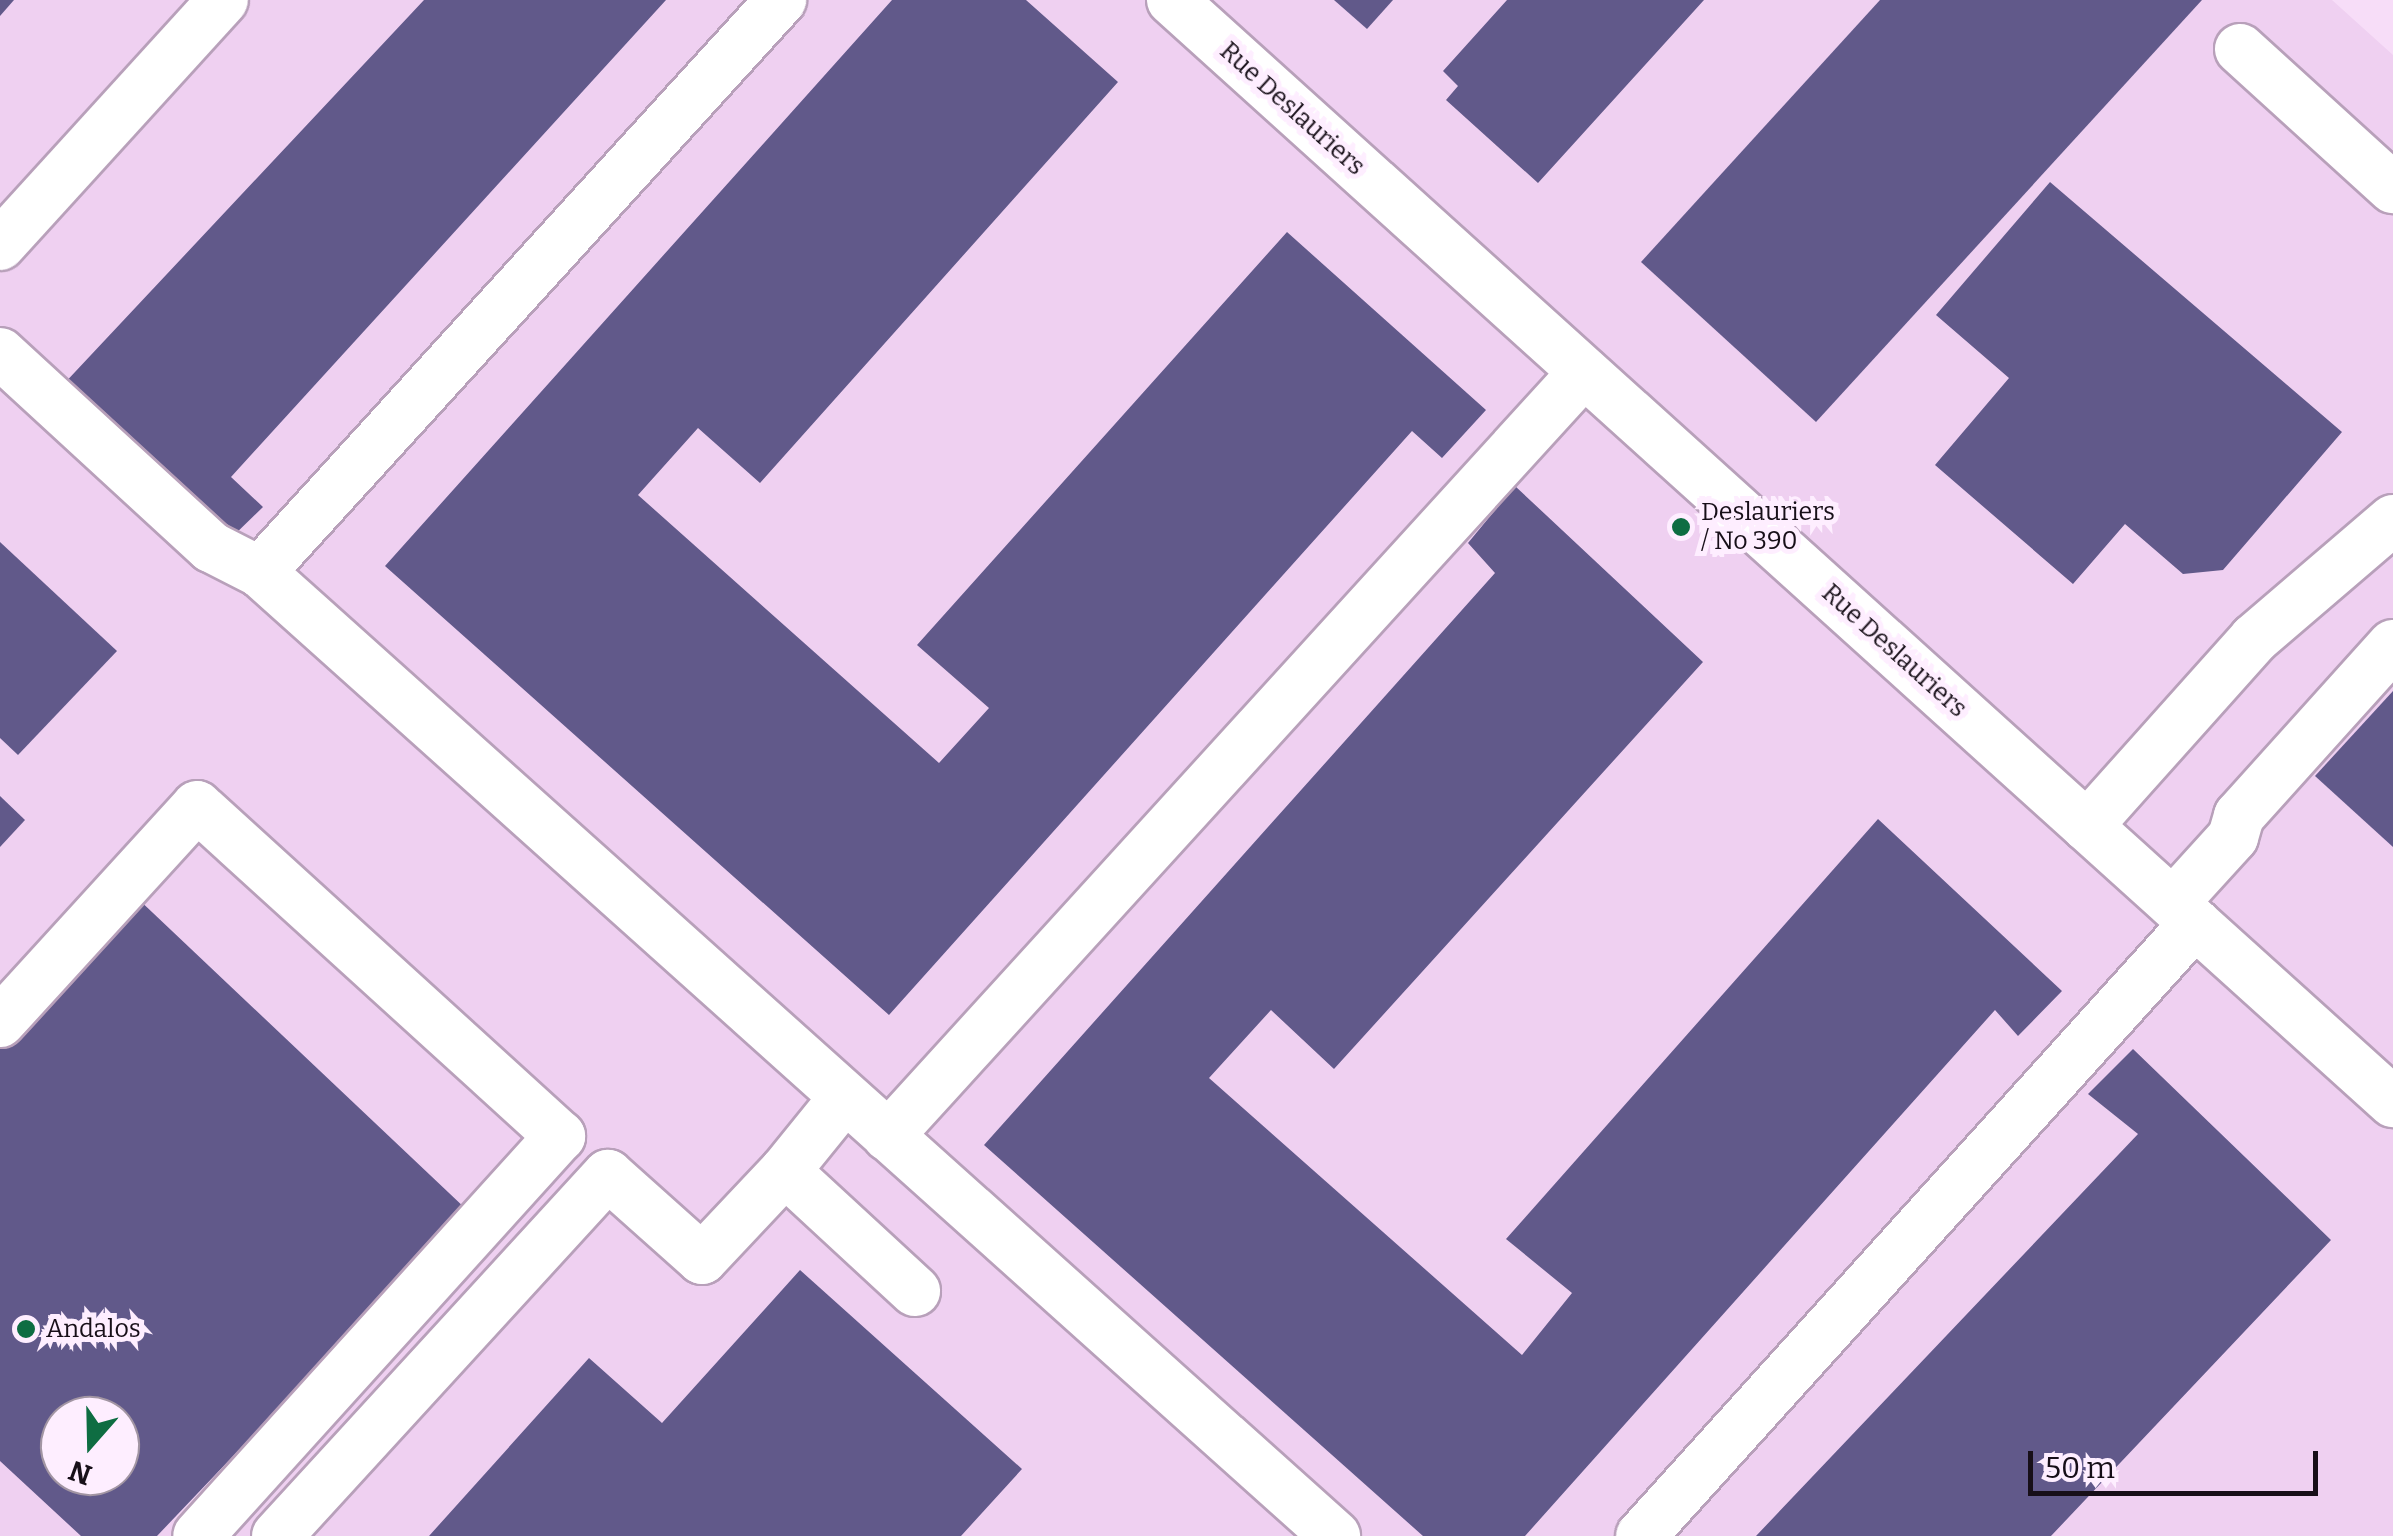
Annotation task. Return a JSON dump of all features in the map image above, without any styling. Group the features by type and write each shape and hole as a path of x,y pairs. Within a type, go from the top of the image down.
{"street":[{"path":"0,245 223,0"},
{"path":"260,572 781,0"},
{"name":"Rue Deslauriers","path":"1172,0 2393,1102"},
{"path":"2240,48 2393,188"},
{"path":"0,352 211,547 260,572 1334,1536"},
{"path":"888,1136 1584,372"},
{"path":"2087,826 2254,639 2393,520"},
{"path":"1642,1536 2184,913 2233,837 2239,816 2393,645"},
{"path":"0,1022 197,806 560,1136 198,1536"},
{"path":"276,1536 608,1175 702,1259 785,1171 845,1097"},
{"path":"785,1171 916,1290"}],"shaded area":[{"path":"0,0 2332,0 2393,55 2393,1536 0,1536"}],"building":[{"path":"0,0 14,0 0,16"},
{"path":"424,0 666,0 231,477 263,507 229,540 60,388"},
{"path":"892,0 1026,0 1118,82 760,483 698,428 638,495 939,763 989,708 917,645 1287,232 1486,410 1442,458 1412,431 889,1015 385,566"},
{"path":"1334,0 1393,0 1367,29"},
{"path":"1507,0 1704,0 1538,183 1446,100 1458,86 1443,71"},
{"path":"1880,0 2202,0 1816,422 1641,262"},
{"path":"2050,182 2342,432 2223,570 2183,574 2125,524 2073,584 1935,465 2009,378 1936,315"},
{"path":"1515,486 1703,662 1334,1069 1271,1010 1209,1078 1522,1355 1572,1293 1506,1239 1878,819 2062,991 2018,1036 1995,1010 1525,1536 1423,1536 984,1145 1495,573 1468,543"},
{"path":"0,542 117,651 18,755 0,738"},
{"path":"2393,691 2393,847 2315,776"},
{"path":"0,796 25,820 0,847"},
{"path":"134,895 467,1210 157,1536 81,1536 0,1461 0,1040"},
{"path":"2133,1049 2331,1240 2051,1536 1756,1536 2138,1134 2088,1094"},
{"path":"800,1270 1022,1469 961,1536 429,1536 589,1358 662,1423"}],"place":[{"name":"Deslauriers / No 390","path":"1681,527"},
{"name":"Andalos","path":"26,1329"}]}
